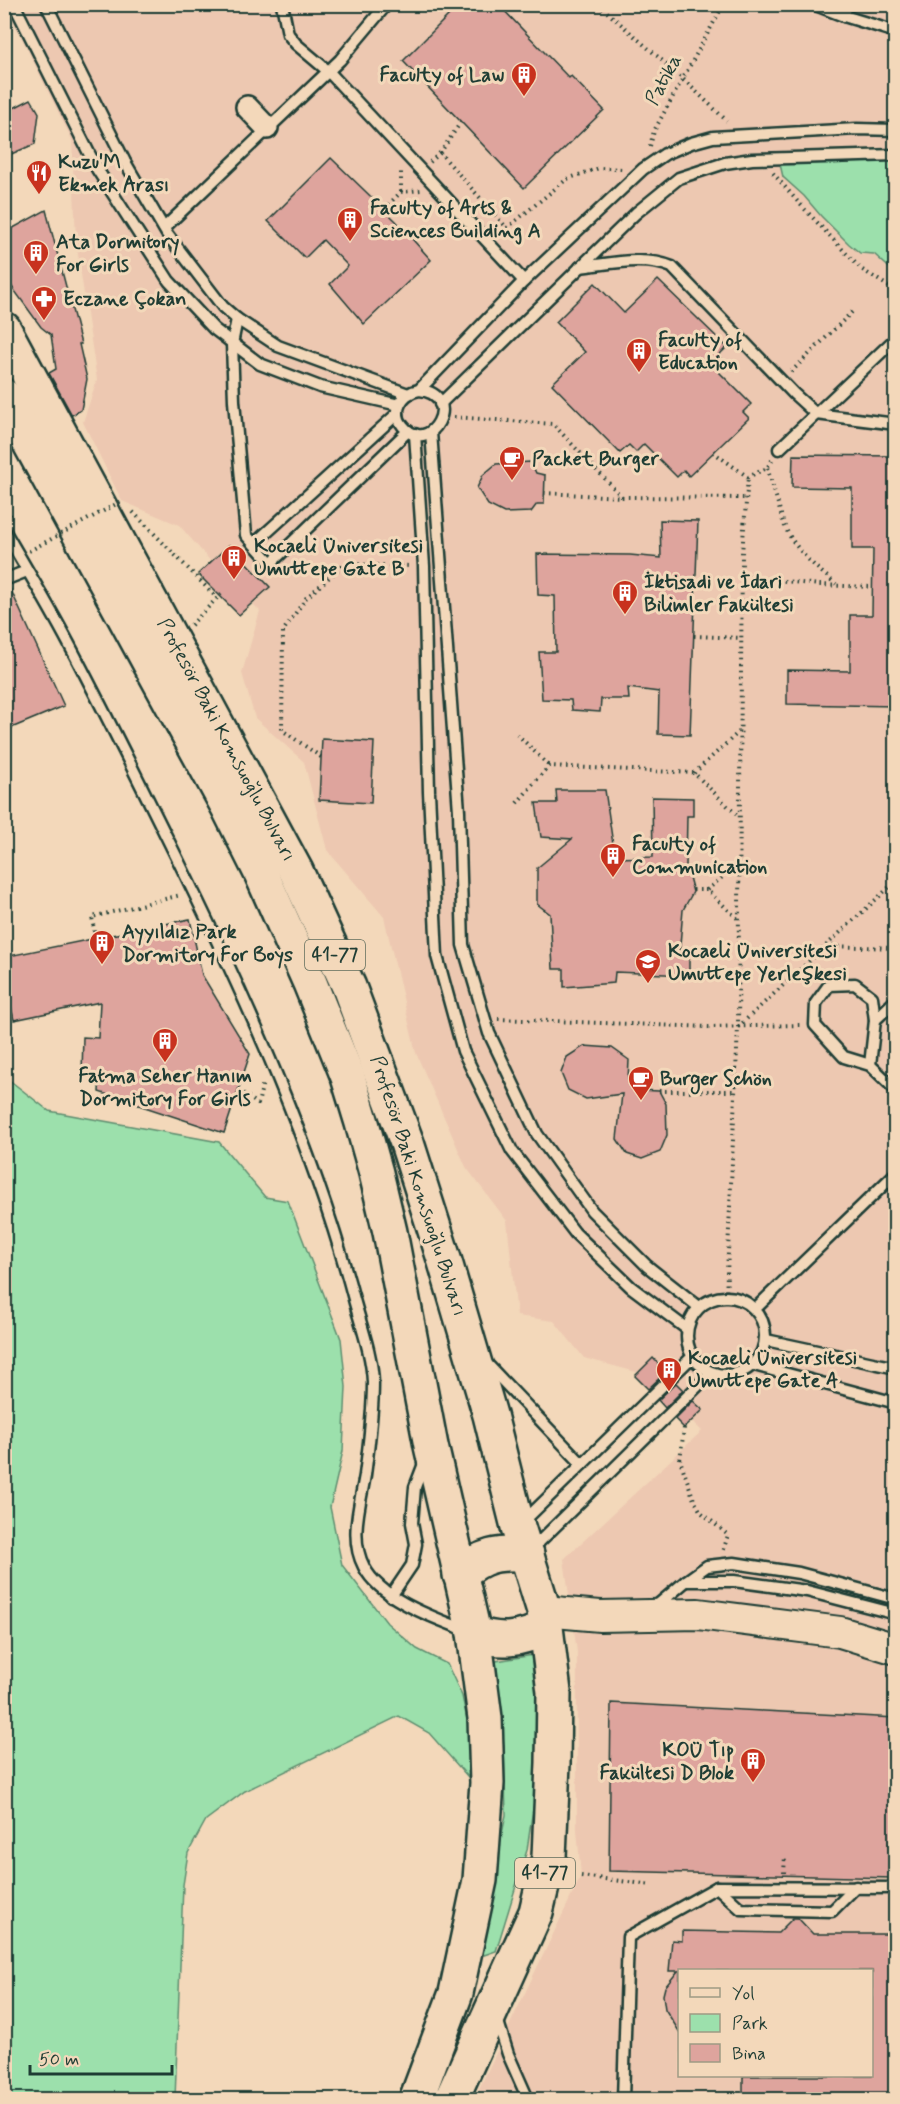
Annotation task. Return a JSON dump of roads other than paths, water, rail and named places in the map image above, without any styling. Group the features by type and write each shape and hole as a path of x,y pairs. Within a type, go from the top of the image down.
{"highway":[{"name":"Profesör Baki Komsuoğlu Bulvarı","path":"4,329 296,871 345,978 407,1143 472,1348 544,1620 554,1692 549,1857 536,1912 451,2100"},
{"name":"Profesör Baki Komsuoğlu Bulvarı","path":"4,396 228,807 289,933 348,1077 376,1173 431,1446 474,1633 485,1718 487,1772 480,1880 456,1993 416,2100"},
{"path":"460,1575 471,1564 522,1541"},
{"path":"474,1633 490,1639 509,1640 529,1636 544,1620"}],"main road":[{"path":"544,1620 600,1616 698,1614 840,1632 896,1649"}],"street":[{"path":"247,107 267,128"}],"lane":[{"path":"14,4 97,169 168,280 214,329 260,364 310,383 398,409"},
{"path":"46,4 125,162 164,228 223,307 278,346 413,392 432,393 440,404 442,417 431,432 411,432 400,423 398,409"},
{"path":"282,4 288,34 296,44 328,71 525,281"},
{"path":"813,4 896,32"},
{"path":"844,16 847,4"},
{"path":"164,228 340,60 384,6"},
{"path":"254,544 398,409 525,281 644,168 665,154 713,137 857,129 896,130"},
{"path":"440,404 636,213 679,178 725,163 761,159 896,155"},
{"path":"580,267 646,261 663,263 672,267 816,414 896,424"},
{"path":"237,319 232,344 234,401 246,536 271,563 411,432"},
{"path":"779,449 892,342"},
{"path":"411,432 424,566 429,792 437,956 463,1051 512,1151 575,1233 631,1287 687,1329"},
{"path":"431,432 459,811 464,945 485,1020 537,1134 592,1211 647,1266 699,1307"},
{"path":"4,530 73,651 194,892 246,1002 294,1120 334,1232 373,1378 371,1429 356,1533 358,1552 364,1568 373,1581 391,1596 474,1633"},
{"path":"4,580 27,571"},
{"path":"870,1065 875,1020 872,997 855,984 829,985 816,1003 815,1024 844,1057 870,1065 896,1090"},
{"path":"875,1020 896,1000"},
{"path":"755,1309 894,1177"},
{"path":"726,1297 737,1298 755,1309 765,1327 766,1340 754,1365 744,1372 721,1377 710,1374 692,1357 687,1341 687,1329 699,1307 711,1300 726,1297"},
{"path":"766,1340 896,1368"},
{"path":"472,1348 582,1464"},
{"path":"522,1541 582,1464 692,1357"},
{"path":"754,1365 896,1403"},
{"path":"522,1541 710,1374"},
{"path":"391,1596 412,1565 416,1544 412,1523 415,1487 431,1446"},
{"path":"646,1615 707,1566 734,1563 799,1573 896,1599"},
{"path":"686,1581 734,1581 807,1591 896,1614"},
{"path":"717,1887 741,1909 832,1911 856,1887"},
{"path":"623,2100 628,1937 717,1887 896,1887"},
{"path":"499,2025 508,2054 527,2097 531,2100"}],"place":[{"name":"Faculty of Law","path":"524,98"},
{"name":"Kuzu'M Ekmek Arası","path":"39,196"},
{"name":"Faculty of Arts & Sciences Building A","path":"350,243"},
{"name":"Ata Dormitory For Girls","path":"36,276"},
{"name":"Eczane Çokan","path":"44,322"},
{"name":"Faculty of Education","path":"639,374"},
{"name":"Packet Burger","path":"512,482"},
{"name":"Kocaeli Üniversitesi Umuttepe Gate B","path":"234,581"},
{"name":"İktisadi ve İdari Bilimler Fakültesi","path":"625,616"},
{"name":"Faculty of Communication","path":"613,879"},
{"name":"Ayyıldız Park Dormitory For Boys","path":"102,966"},
{"name":"Kocaeli Üniversitesi Umuttepe Yerleşkesi","path":"648,985"},
{"name":"Fatma Seher Hanım Dormitory For Girls","path":"165,1064"},
{"name":"Burger Schön","path":"641,1102"},
{"name":"Kocaeli Üniversitesi Umuttepe Gate A","path":"669,1393"},
{"name":"KOÜ Tıp Fakültesi D Blok","path":"753,1784"}]}
